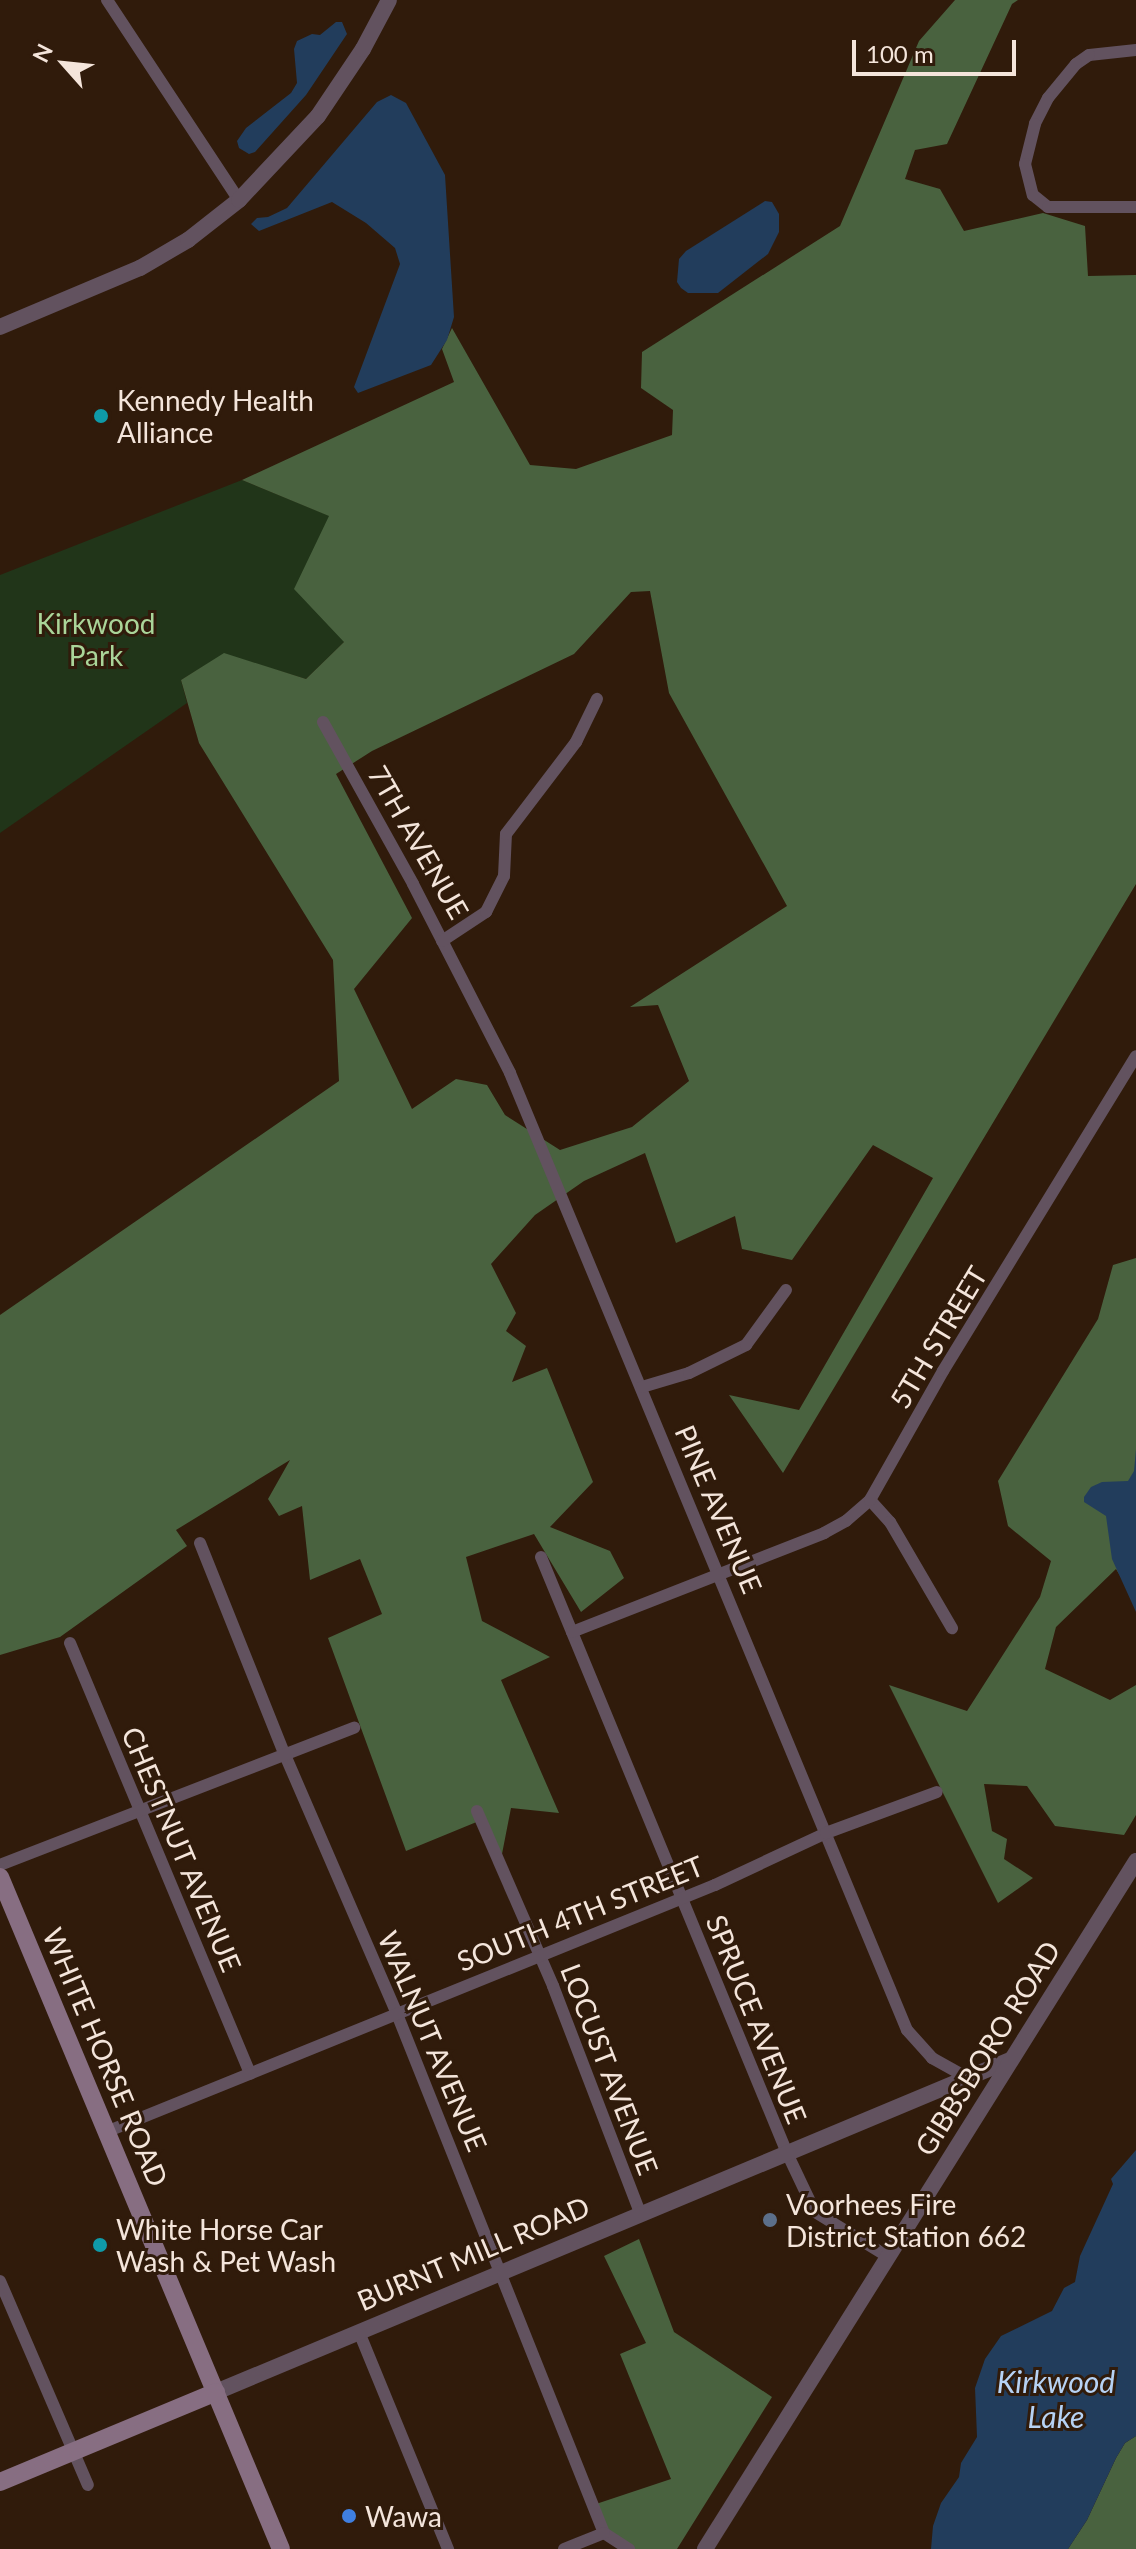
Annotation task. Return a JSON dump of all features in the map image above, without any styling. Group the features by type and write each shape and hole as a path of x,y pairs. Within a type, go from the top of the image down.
{"main road":[{"name":"WHITE HORSE ROAD","path":"0,1877 281,2549"},
{"name":"BURNT MILL ROAD","path":"0,2482 216,2392"}],"street":[{"path":"107,0 239,200"},
{"path":"0,327 140,268 188,240 239,200 288,152 318,116 356,60 389,0"},
{"path":"1136,50 1089,55 1070,70 1048,98 1035,124 1025,164 1033,195 1048,207 1136,207"},
{"name":"7TH AVENUE","path":"323,722 442,941 476,922 497,894 504,876 506,834 576,742 597,699"},
{"name":"PINE AVENUE","path":"442,941 510,1073 914,2042 932,2058 968,2078"},
{"name":"5TH STREET","path":"572,1632 824,1533 846,1521 870,1500 943,1371 1136,1056"},
{"path":"642,1387 689,1373 746,1345 786,1290"},
{"path":"870,1500 890,1522 952,1628"},
{"name":"WALNUT AVENUE","path":"200,1543 285,1755 397,2014 604,2533"},
{"name":"SPRUCE AVENUE","path":"541,1557 787,2153 815,2212 887,2256"},
{"name":"CHESTNUT AVENUE","path":"70,1643 250,2074"},
{"path":"0,1865 354,1728"},
{"name":"SOUTH 4TH STREET","path":"106,2132 681,1898 826,1833 937,1792"},
{"name":"LOCUST AVENUE","path":"477,1811 540,1955 640,2213"},
{"name":"GIBBSBORO ROAD","path":"705,2549 1136,1861"},
{"name":"BURNT MILL ROAD","path":"216,2392 501,2270 1010,2060"},
{"path":"0,2281 77,2452 88,2485"},
{"path":"359,2332 448,2549"},
{"path":"564,2549 604,2533 629,2549"}],"green space":[{"path":"955,0 1018,0 1012,4 947,144 915,150 905,179 940,189 964,231 1043,213 1085,226 1088,276 1136,275 1136,884 783,1473 729,1395 799,1410 933,1178 873,1145 792,1260 742,1249 735,1216 676,1243 645,1153 584,1181 535,1215 491,1264 516,1313 506,1331 526,1346 512,1382 547,1368 593,1482 550,1527 610,1551 624,1578 581,1612 534,1534 466,1557 482,1621 550,1657 501,1680 559,1813 511,1808 502,1854 479,1821 406,1851 328,1638 382,1614 360,1559 310,1580 302,1506 279,1516 268,1499 290,1460 176,1530 187,1546 60,1637 0,1655 0,1315 339,1081 333,960 199,743 181,680 224,653 306,679 344,642 294,589 329,516 242,480 454,382 442,349 452,328 530,465 576,469 672,435 673,410 641,388 642,352 840,226 919,41","holes":["650,591 669,693 787,906 630,1007 658,1005 689,1081 632,1127 560,1150 505,1115 487,1085 456,1079 412,1109 354,989 412,918 336,774 372,751 574,654 631,592"]},
{"name":"Kirkwood Park","path":"242,480 330,516 344,642 306,679 224,654 181,680 187,703 0,833 0,575"},
{"path":"1136,1258 1136,1602 1116,1569 1056,1627 1045,1669 1110,1700 1136,1685 1136,1815 1124,1835 1055,1826 1027,1786 984,1784 992,1831 1007,1839 1004,1859 1033,1878 998,1903 889,1685 967,1711 1040,1597 1051,1561 1008,1526 998,1481 1098,1319 1113,1265"},
{"path":"639,2239 674,2332 772,2397 677,2549 628,2549 609,2536 593,2505 671,2479 620,2354 646,2343 604,2256"},
{"path":"1136,2436 1136,2549 1068,2549 1087,2520 1125,2443"}],"water":[{"path":"336,22 342,22 347,34 306,95 255,152 249,154 239,148 237,141 246,128 291,93 297,83 294,49 297,41 312,34 320,35"},
{"path":"391,95 406,103 445,175 454,317 447,340 431,365 358,393 354,387 400,264 395,248 366,223 332,202 259,231 251,224 257,218 268,217 287,208 377,102"},
{"path":"765,201 772,202 779,214 779,232 768,254 718,293 688,293 681,288 677,282 679,259 686,251"},
{"path":"1136,1449 1136,1612 1112,1559 1106,1516 1084,1502 1084,1497 1091,1487 1102,1482 1128,1481 1134,1471"},
{"name":"Kirkwood Lake","path":"1136,2150 1136,2436 1125,2443 1087,2520 1068,2549 931,2549 933,2526 941,2503 959,2477 961,2463 977,2437 975,2388 985,2359 1001,2336 1052,2311 1064,2288 1075,2282 1080,2256 1113,2184 1111,2179"}],"place":[{"name":"Kennedy Health Alliance","path":"101,416"},
{"name":"Voorhees Fire District Station 662","path":"770,2220"},
{"name":"White Horse Car Wash & Pet Wash","path":"100,2245"},
{"name":"Wawa","path":"349,2516"}]}
